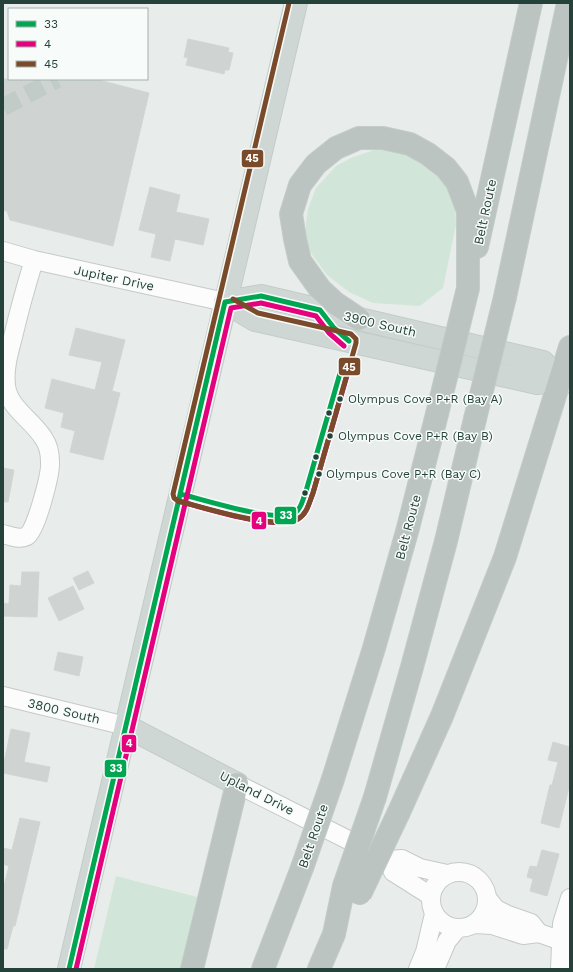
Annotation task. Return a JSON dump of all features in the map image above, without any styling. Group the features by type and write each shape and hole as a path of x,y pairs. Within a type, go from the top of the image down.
{"highway":[{"name":"Belt Route","path":"263,969 302,868 333,780 374,648 408,528 468,288 531,3"},
{"path":"319,969 352,890 375,798 446,541 505,297 568,3"},
{"path":"359,319 335,302 320,288 300,260 291,214 300,185 316,164 336,148 359,138 383,138 410,144 428,154 446,168 457,182 468,211 468,288"},
{"path":"352,890 399,812 442,716 505,557 565,381 570,347"},
{"path":"192,969 237,784"}],"main road":[{"path":"69,969 296,3"},
{"name":"3900 South","path":"225,302 261,296 543,362 565,381"},
{"name":"3900 South","path":"225,302 255,320 537,383 565,381"},
{"name":"Upland Drive","path":"126,726 237,784"}],"street":[{"name":"Jupiter Drive","path":"3,251 34,260 225,302"},
{"path":"3,534 23,538 30,534 49,477 50,463 48,447 44,438 15,406 7,393 5,377 5,358 34,260"},
{"name":"3800 South","path":"3,696 126,726"},
{"name":"Upland Drive","path":"237,784 388,860 402,859 420,868 447,874"},
{"name":"Upland Drive","path":"388,860 393,872 431,896"},
{"path":"466,872 474,876 484,886 488,899 487,908 476,924 467,928 457,929 440,921 434,914 431,905 431,896 434,887 447,874 466,872"},
{"path":"560,969 566,942 562,924 570,898"},
{"path":"488,899 496,908 508,915 530,923 539,933"},
{"path":"418,969 425,952 434,914"},
{"path":"476,924 503,928 523,935 539,933 566,942"},
{"path":"435,969 447,941 457,929"}],"green space":[{"path":"397,149 425,162 444,182 455,203 456,225 443,288 420,306 373,303 349,292 327,275 311,253 304,239 308,209 316,188 336,166 351,158 374,150"},
{"path":"116,876 201,898 183,969 94,969"}],"building":[{"path":"188,39 229,48 228,52 233,53 229,70 225,70 224,74 186,65 188,58 184,57"},
{"path":"3,79 99,80 149,93 113,246 10,220 7,211 3,210"},
{"path":"150,187 180,195 176,212 209,219 203,245 175,239 170,261 151,257 156,234 139,230"},
{"path":"76,328 125,340 112,391 120,393 103,460 70,452 75,431 61,427 64,413 45,408 52,379 95,390 102,362 69,355"},
{"path":"3,468 14,470 8,502 3,502"},
{"path":"88,571 94,583 79,590 73,578"},
{"path":"22,572 39,572 37,617 3,616 3,603 9,604 10,585 21,586"},
{"path":"73,586 84,609 59,621 48,598"},
{"path":"58,652 83,657 79,676 54,670"},
{"path":"11,729 30,733 24,762 50,767 47,782 3,773"},
{"path":"553,742 570,747 570,783 559,828 541,823 550,785 552,785 558,762 548,760"},
{"path":"20,818 40,822 15,926 13,926 7,949 3,949 3,890 9,866 3,864 3,848 12,850"},
{"path":"542,850 559,854 547,896 530,891 533,879 527,877 530,866 537,867"}],"tunnel":[{"path":"3,107 55,80"}],"transit line":[{"name":"45","path":"233,299 258,313 351,334 356,339 309,504 301,517 288,522 274,522 239,517 178,501 174,498 173,494 289,3"},
{"name":"33","path":"69,969 225,302 261,296 320,310 334,328 349,341"},
{"name":"4","path":"76,969 231,308 261,303 316,316 329,333 344,346"},
{"name":"33","path":"180,494 239,510 257,513 286,516 295,513 301,506 306,491 343,363"},
{"name":"4","path":"178,501 257,521 274,523 288,522 301,517 304,514 313,493 350,365"}],"place":[{"name":"Olympus Cove P+R (Bay A)","path":"340,399"},
{"name":"Olympus Cove P+R (Bay B)","path":"330,436"},
{"name":"Olympus Cove P+R (Bay C)","path":"319,474"}]}
